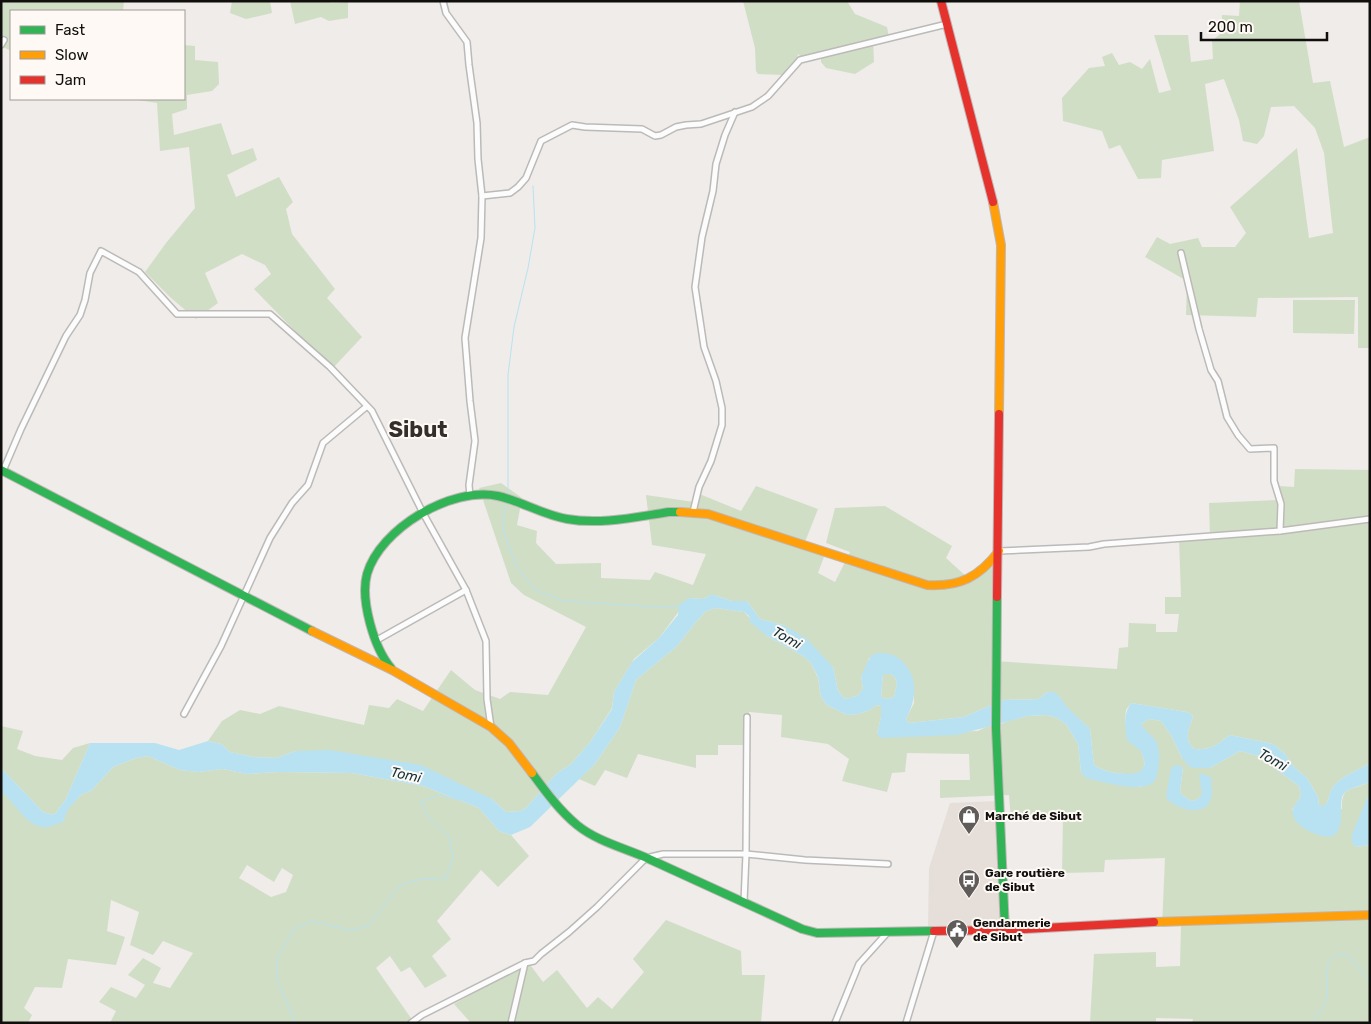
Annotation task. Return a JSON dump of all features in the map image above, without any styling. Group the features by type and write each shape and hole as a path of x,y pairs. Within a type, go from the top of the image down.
{"main road":[{"path":"941,1 994,207 1001,245 996,728 1005,930"},
{"path":"2,470 245,597 392,670 491,727 519,754 556,804 578,826 615,847 646,858 802,929 816,933 1005,930 1144,922 1370,915"},
{"path":"392,670 385,662 376,640 366,597 365,581 368,570 378,548 388,537 423,513 458,498 497,496 566,519 599,522 669,512 708,514 927,585 942,586 959,583 987,566 999,551"}],"street":[{"path":"443,1 446,12 467,42 477,123 482,196 481,238 465,338 475,441 469,485 470,496"},
{"path":"482,196 510,193 518,187 526,178 541,141 572,125 642,129 655,136 661,135 676,127 701,124 752,107 768,96 800,60 947,24"},
{"path":"693,512 722,425 722,408 704,347 695,287 702,236 713,191 716,164 735,112"},
{"path":"2,470 66,336 80,315 90,274 101,251 139,272 177,314 270,314 330,367 372,412 423,513 466,590 486,641 487,700 491,727"},
{"path":"1181,253 1198,329 1211,370 1218,381 1227,417 1238,435 1250,449 1274,448 1274,481 1281,504 1280,531"},
{"path":"184,714 245,597 270,538 292,503 308,485 323,443 366,407"},
{"path":"999,551 1089,547 1104,544 1280,531 1370,519"},
{"path":"376,640 466,590"},
{"path":"744,902 747,716"},
{"path":"412,1023 422,1015 525,963 534,961 540,954 569,932 646,858 663,854 746,854 805,860 888,864"},
{"path":"835,1023 859,964 888,931"},
{"path":"906,1023 934,931"},
{"path":"511,1023 525,963"}],"shaded area":[{"name":"Marché de Sibut","path":"997,801 1002,929 928,928 929,868 950,803"}],"green space":[{"path":"1,1 124,1 123,10 10,10 10,50 1,46"},
{"path":"232,1 270,1 272,13 246,19 230,13"},
{"path":"290,1 348,2 348,18 329,21 321,17 295,24"},
{"path":"743,1 847,1 855,14 887,27 889,37 884,42 877,39 873,40 874,62 855,74 826,68 821,62 821,52 806,62 798,54 797,61 784,75 758,74 756,71 755,48"},
{"path":"1240,1 1299,1 1313,83 1330,81 1344,147 1370,137 1370,348 1358,348 1358,297 1258,298 1256,317 1186,315 1187,281 1145,257 1157,237 1170,244 1198,238 1202,247 1235,247 1246,233 1230,207 1297,148 1309,238 1333,233 1324,153 1315,128 1294,106 1271,107 1264,136 1257,144 1243,141 1239,120 1224,79 1205,84 1214,151 1162,160 1161,178 1138,179 1120,145 1109,149 1102,131 1063,121 1062,98 1089,68 1105,66 1102,57 1112,53 1119,65 1130,62 1142,69 1150,59 1159,93 1171,90 1154,35 1188,35 1191,62 1213,59 1212,41 1221,33 1222,15 1239,16"},
{"path":"185,45 195,46 195,60 218,62 219,84 212,91 187,95 187,109 172,114 174,135 221,123 232,155 253,148 257,160 227,175 236,197 279,177 293,202 286,209 292,234 335,289 327,298 362,337 332,369 254,289 271,274 265,265 242,254 205,273 218,303 196,319 145,272 195,208 189,147 160,151 157,103 138,100 185,100"},
{"path":"1293,300 1355,300 1354,334 1293,333"},
{"path":"1295,469 1370,470 1370,763 1349,774 1334,785 1328,801 1323,807 1319,805 1318,797 1307,778 1273,744 1230,735 1210,748 1194,749 1188,737 1193,716 1187,712 1131,703 1126,710 1125,722 1141,751 1145,764 1140,773 1129,774 1110,772 1094,765 1090,729 1066,707 1060,697 1047,692 1039,699 1003,700 964,717 909,723 906,719 914,703 914,684 869,658 865,671 861,676 863,689 857,696 845,699 838,691 833,667 783,625 760,619 747,601 732,601 714,595 704,599 689,598 659,638 634,659 614,692 612,708 591,741 571,764 556,774 527,807 521,811 506,812 492,799 296,751 276,758 253,757 230,752 221,744 208,741 222,721 240,710 260,714 279,706 364,725 369,705 389,708 397,699 423,711 451,670 475,690 500,699 510,692 548,695 586,627 524,595 511,583 479,488 501,483 522,498 517,525 537,531 536,543 556,564 601,563 601,578 650,580 655,572 693,585 706,554 652,545 646,495 694,502 697,493 741,511 756,486 818,509 803,547 825,554 818,573 835,582 850,552 826,543 835,508 885,506 952,546 946,558 969,579 997,561 994,661 1117,669 1119,648 1128,647 1129,623 1156,624 1156,632 1177,632 1179,614 1165,614 1165,597 1181,597 1179,538 1210,537 1209,503 1278,500 1279,486 1294,487"},
{"path":"716,608 744,612 767,636 803,656 811,663 818,678 821,697 827,705 847,715 870,710 876,705 881,706 881,717 877,734 978,731 990,725 1001,724 1028,716 1047,715 1057,718 1066,724 1078,744 1081,772 1141,787 1156,741 1144,730 1141,724 1150,719 1161,721 1172,737 1182,758 1210,768 1240,751 1266,758 1277,770 1299,786 1301,796 1292,810 1342,809 1342,801 1346,792 1370,781 1370,795 1367,798 1356,847 1370,845 1370,1023 1192,1023 1193,1019 1156,1018 1156,1023 1090,1023 1094,954 1156,952 1156,967 1180,966 1181,926 1162,927 1165,858 1105,860 1104,872 1062,873 1063,817 1011,820 1009,795 940,798 940,780 970,780 969,754 907,753 905,772 892,773 887,792 842,781 849,759 828,744 781,737 782,715 749,712 748,745 718,745 718,755 696,755 696,768 638,754 627,778 605,770 595,786 579,779 595,764 620,727 636,680 677,646 706,611","holes":["1183,767 1181,794 1191,801 1196,800 1202,795 1191,810 1166,797"]},
{"path":"883,674 890,674 895,677 897,684 894,697 887,699 881,697"},
{"path":"1,726 23,731 17,749 35,756 62,760 73,748 90,743 66,799 54,815 43,812 1,768"},
{"path":"148,756 180,770 198,772 223,769 247,774 279,772 352,773 423,786 479,808 499,831 511,835 529,856 498,887 481,870 437,921 451,939 432,956 447,976 425,988 410,967 401,972 390,956 376,968 413,1021 411,1023 110,1023 116,1011 99,1002 111,987 136,998 145,985 128,975 143,958 161,968 153,983 170,988 193,953 163,941 153,955 130,945 139,912 111,900 107,931 125,937 116,965 68,959 62,988 35,987 24,1008 32,1015 28,1023 1,1023 1,792 63,822 67,809 81,795 92,790 113,767 136,758","holes":["247,865 274,882 282,868 293,875 286,892 271,897 239,878"]},
{"path":"666,920 741,951 742,975 765,975 761,1023 471,1023 454,1004 528,962 543,982 557,970 587,1008 598,997 612,1009 644,972 633,959"}],"water":[{"name":"Tomi","path":"714,595 732,601 747,601 760,619 783,625 806,638 833,667 838,691 845,699 857,696 863,689 861,676 867,662 874,654 887,653 898,658 907,667 913,678 913,702 906,719 909,723 964,717 1003,700 1039,699 1047,692 1054,692 1090,729 1094,765 1110,772 1129,774 1140,772 1145,764 1141,751 1127,740 1125,725 1128,707 1131,703 1187,712 1193,716 1188,737 1194,749 1210,748 1230,735 1273,744 1307,778 1318,797 1319,805 1323,806 1327,802 1334,785 1349,774 1370,763 1370,781 1349,790 1343,795 1340,826 1338,831 1330,837 1309,831 1296,821 1293,809 1301,796 1299,786 1277,770 1266,758 1240,751 1210,768 1192,768 1182,758 1172,737 1161,721 1150,719 1141,724 1156,741 1159,765 1156,779 1151,784 1134,787 1086,778 1081,772 1078,744 1066,724 1057,718 1047,715 1028,716 957,735 881,738 877,734 881,717 881,706 876,705 870,710 847,715 827,705 821,697 818,677 811,663 803,656 767,636 750,622 749,616 744,612 716,608 706,611 677,646 636,680 620,727 595,764 530,827 511,835 499,831 479,808 423,786 352,773 279,772 247,774 223,769 198,772 180,770 148,756 136,758 113,767 92,790 81,795 68,809 63,822 48,827 41,827 28,820 1,792 1,768 43,812 54,815 66,799 90,743 155,743 179,750 208,741 221,744 230,752 253,757 276,758 296,751 329,750 421,765 492,799 506,812 521,811 527,807 556,774 571,764 591,741 612,709 614,692 632,662 659,638 678,615 679,605 689,598 704,599","holes":["883,674 890,674 895,677 897,684 894,697 887,699 881,697"]},
{"path":"1176,765 1183,767 1181,794 1191,801 1196,800 1202,795 1199,773 1211,777 1210,801 1206,806 1201,809 1188,810 1175,805 1166,797 1171,768"},
{"path":"1370,795 1370,845 1356,847 1351,837"}],"waterway":[{"path":"508,496 508,375 514,327 535,228 533,186"},
{"path":"505,503 503,530 516,566 535,590 565,601 655,607 680,606"},
{"path":"295,1023 277,979 278,957 294,929 312,921 350,930 368,926 399,886 421,879 445,880 453,858 449,836 430,820 420,802 438,795 460,800"},
{"path":"1315,1023 1315,1017 1326,1003 1328,962 1336,954 1349,956 1370,982"}],"traffic: fast":[{"path":"1,470 312,631"},
{"path":"391,668 379,649 370,623 365,597 367,574 374,557 386,541 420,514 439,504 479,495 498,496 558,517 580,521 605,521 680,512"},
{"path":"997,597 996,728 1005,930"},
{"path":"532,773 564,813 585,831 802,929 817,933 934,931"}],"traffic: slow":[{"path":"993,202 1001,245 999,414"},
{"path":"680,512 708,514 927,585 949,584 968,579 984,568 999,551"},
{"path":"312,631 392,670 491,727 509,743 532,773"},
{"path":"1154,922 1370,915"}],"traffic: jam":[{"path":"941,1 993,202"},
{"path":"997,597 999,414"},
{"path":"934,931 1005,930 1154,922"}],"place":[{"name":"Marché de Sibut","path":"969,835"},
{"name":"Gare routière de Sibut","path":"969,899"},
{"name":"Gendarmerie de Sibut","path":"957,949"}],"district":[{"name":"Sibut","path":"418,429"}]}
